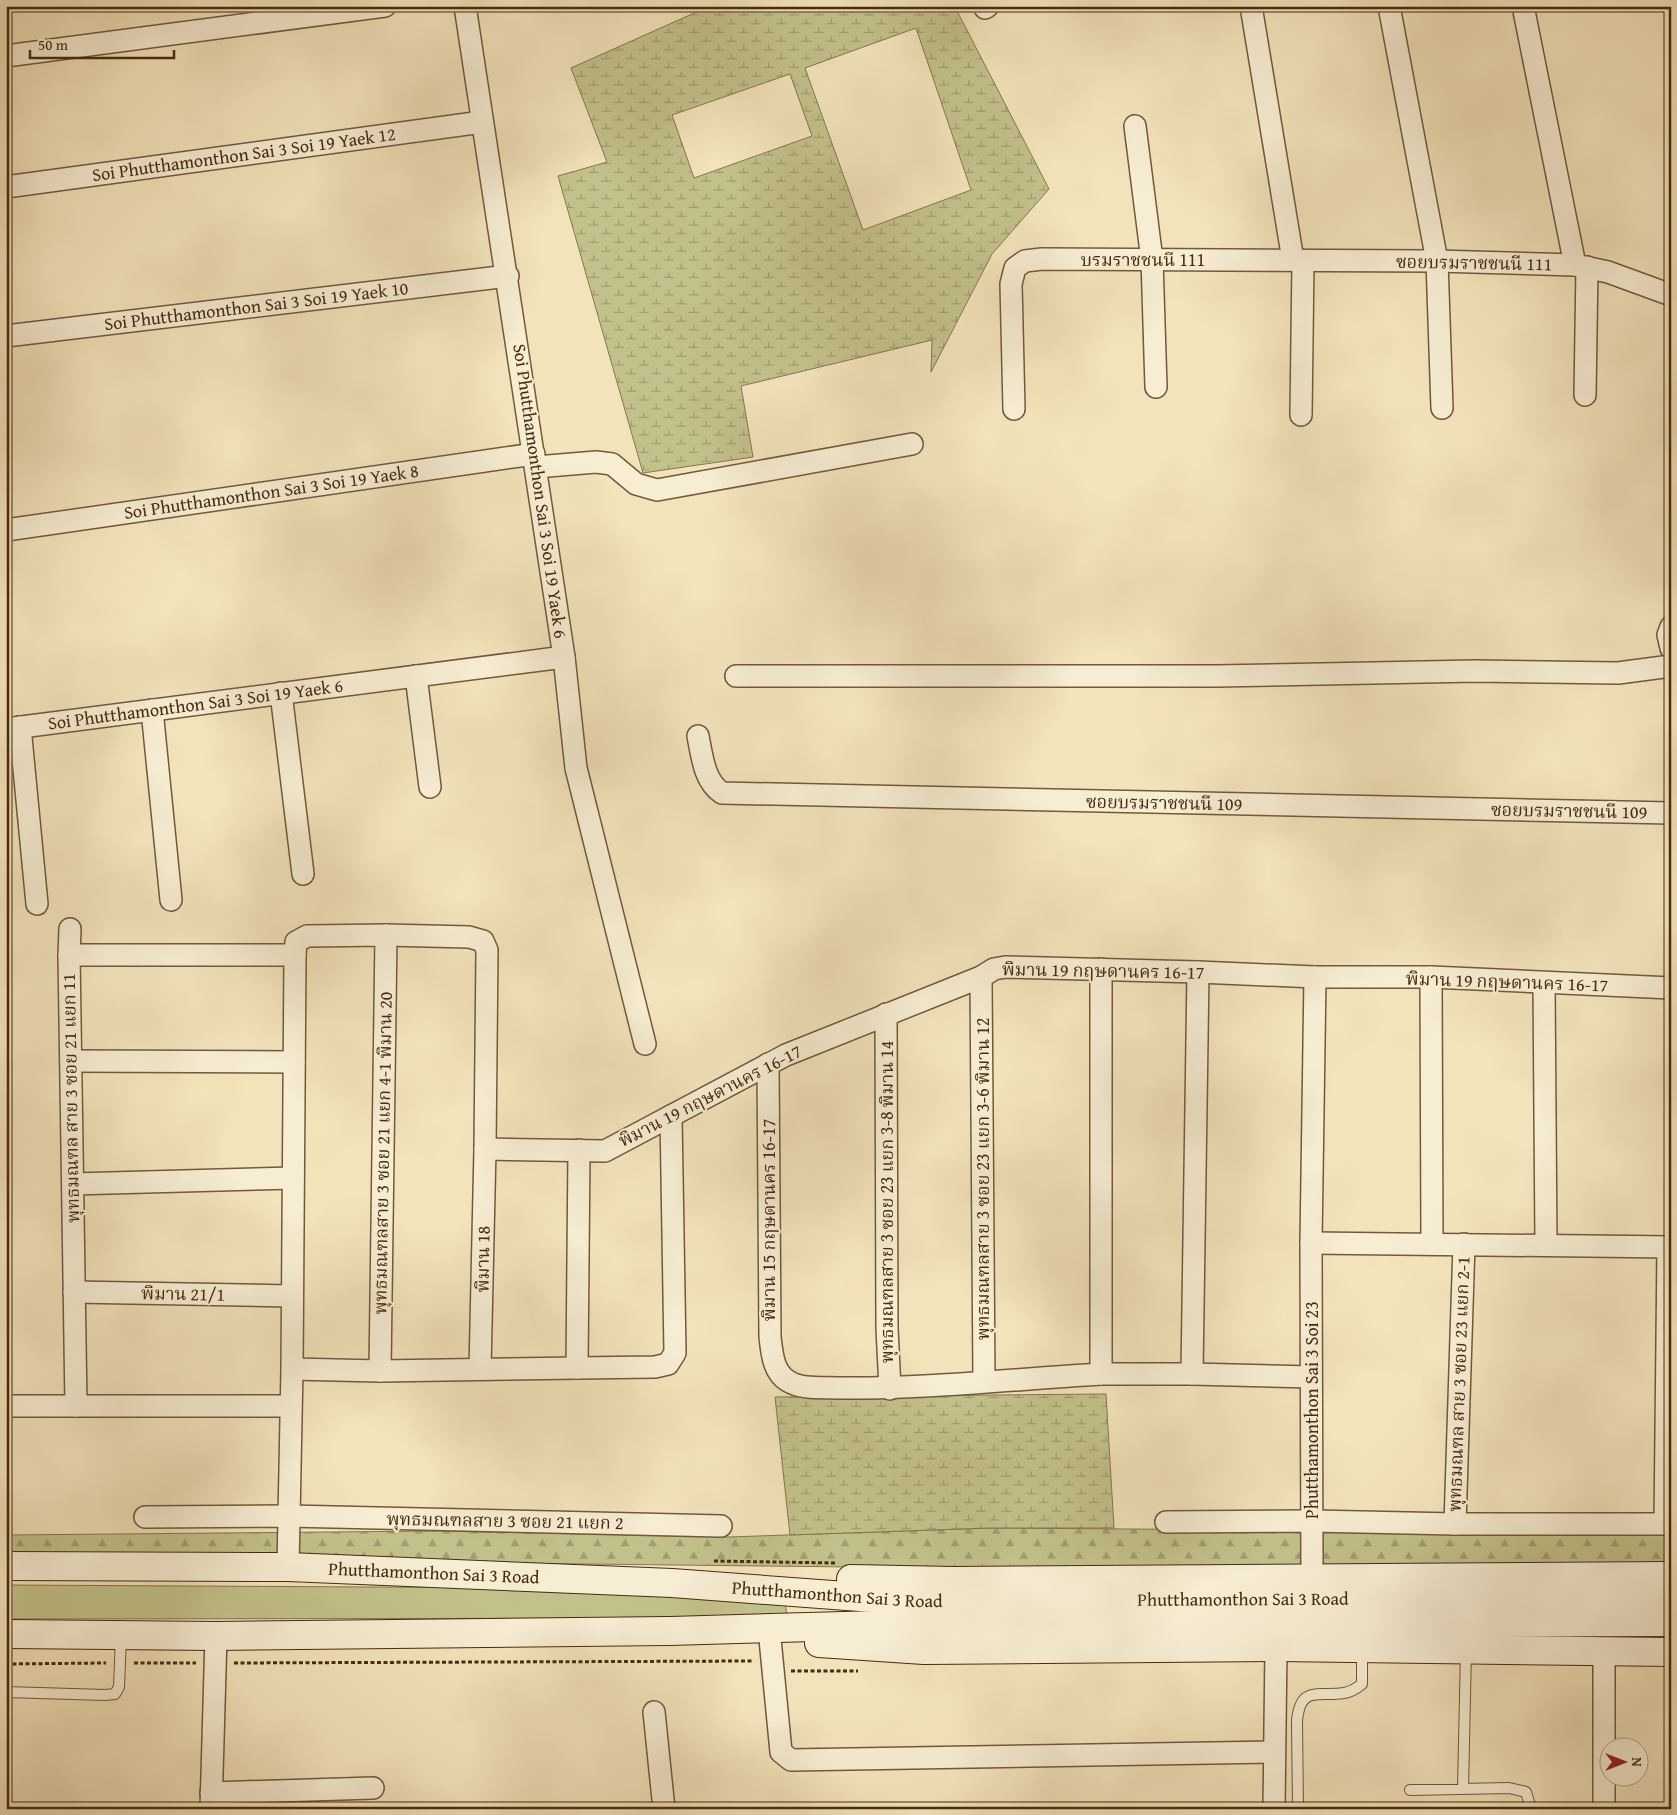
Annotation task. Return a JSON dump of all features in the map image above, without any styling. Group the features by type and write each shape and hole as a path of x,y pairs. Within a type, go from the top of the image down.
{"main road":[{"name":"Phutthamonthon Sai 3 Road","path":"6,1566 288,1567 672,1583 914,1613 1671,1622"},
{"path":"672,1583 801,1577 953,1581 1671,1576"},
{"name":"Phutthamonthon Sai 3 Road","path":"6,1634 216,1636 670,1631 914,1613 1671,1598"},
{"path":"670,1631 772,1650 1276,1647 1466,1650 1666,1650"}],"street":[{"path":"6,56 385,6"},
{"name":"Soi Phutthamonthon Sai 3 Soi 19 Yaek 6","path":"13,728 564,657 508,276 465,6"},
{"path":"1251,6 1290,261 1301,415"},
{"path":"1389,6 1437,262 1442,408"},
{"path":"1523,6 1581,266 1585,395"},
{"name":"Soi Phutthamonthon Sai 3 Soi 19 Yaek 12","path":"6,187 482,122"},
{"path":"1135,126 1152,260 1156,387"},
{"name":"บรมราชชนนี 111","path":"1014,409 1011,284 1014,268 1025,261 1042,259 1290,261"},
{"name":"ซอยบรมราชชนนี 111","path":"1290,261 1437,262 1581,266 1608,272 1671,295"},
{"name":"Soi Phutthamonthon Sai 3 Soi 19 Yaek 10","path":"6,336 508,276"},
{"name":"Soi Phutthamonthon Sai 3 Soi 19 Yaek 8","path":"6,530 535,460 612,464 636,484 657,490 912,444"},
{"path":"1671,627 1668,635 1671,648"},
{"path":"564,657 576,768 645,1044"},
{"path":"736,676 1216,676 1476,671 1618,673 1671,666"},
{"path":"416,676 430,787"},
{"path":"281,693 303,874"},
{"path":"152,710 171,900"},
{"path":"13,728 38,904"},
{"name":"ซอยบรมราชชนนี 109","path":"698,736 707,776 715,789 722,793 1671,813"},
{"path":"69,955 70,929"},
{"path":"288,1567 296,942 307,936 386,935"},
{"name":"พิมาน 18","path":"386,935 469,937 482,941 487,950 480,1369"},
{"name":"พุทธมณฑลสาย 3 ซอย 21 แยก 4-1 พิมาน 20","path":"380,1371 386,935"},
{"name":"พุทธมณฑล สาย 3 ซอย 21 แยก 11","path":"76,1406 69,955 295,955"},
{"name":"พิมาน 19 กฤษดานคร 16-17","path":"485,1149 605,1151 786,1055 1005,967 1315,977 1431,977 1671,988"},
{"path":"1101,970 1101,1374"},
{"path":"1192,1374 1198,972"},
{"name":"พุทธมณฑลสาย 3 ซอย 23 แยก 3-6 พิมาน 12","path":"981,977 984,1381"},
{"name":"Phutthamonthon Sai 3 Soi 23","path":"1312,1578 1311,1242 1315,977"},
{"path":"1431,977 1432,1244"},
{"path":"1544,983 1546,1245"},
{"name":"พุทธมณฑลสาย 3 ซอย 23 แยก 3-8 พิมาน 14","path":"886,1014 887,1318 890,1389"},
{"path":"71,1061 294,1062"},
{"name":"พิมาน 15 กฤษดานคร 16-17","path":"768,1064 770,1338 774,1361 779,1375 789,1382 804,1387 890,1389"},
{"path":"292,1369 380,1371 655,1367 668,1364 675,1353 671,1116"},
{"path":"577,1368 579,1150"},
{"path":"73,1184 293,1178"},
{"path":"1166,1522 1668,1524 1669,1246 1311,1242"},
{"name":"พุทธมณฑล สาย 3 ซอย 23 แยก 2-1","path":"1455,1524 1464,1244"},
{"name":"พิมาน 21/1","path":"74,1292 291,1296"},
{"path":"890,1389 1101,1374 1311,1377"},
{"path":"6,1406 290,1406"},
{"name":"พุทธมณฑลสาย 3 ซอย 21 แยก 2","path":"145,1517 289,1516 721,1526"},
{"path":"216,1636 211,1801 373,1788"},
{"path":"1274,1809 1276,1647"},
{"path":"772,1650 781,1752 791,1760 1274,1752"},
{"path":"1604,1651 1604,1809"},
{"path":"654,1712 664,1809"}],"lane":[{"path":"6,1692 115,1694 119,1687 121,1635"},
{"path":"1298,1809 1297,1720 1299,1706 1303,1699 1315,1694 1346,1693 1362,1684 1362,1649"},
{"path":"1463,1789 1466,1650"},
{"path":"1410,1790 1509,1788 1526,1792 1531,1809"}],"path":[{"path":"6,1664 215,1663 772,1650"}],"green space":[{"path":"710,6 960,6 956,9 1049,189 992,254 931,372 932,340 741,386 753,457 643,473 558,176 607,162 571,68","holes":["916,28 971,190 863,230 805,68","790,74 812,136 694,178 672,115"]},
{"path":"1106,1394 1114,1528 990,1528 790,1535 775,1397"},
{"path":"990,1528 1671,1533 1671,1568 1125,1570 223,1560 6,1555 6,1535 438,1531 729,1537"},
{"path":"6,1585 553,1588 785,1599 787,1618 6,1619"}]}
